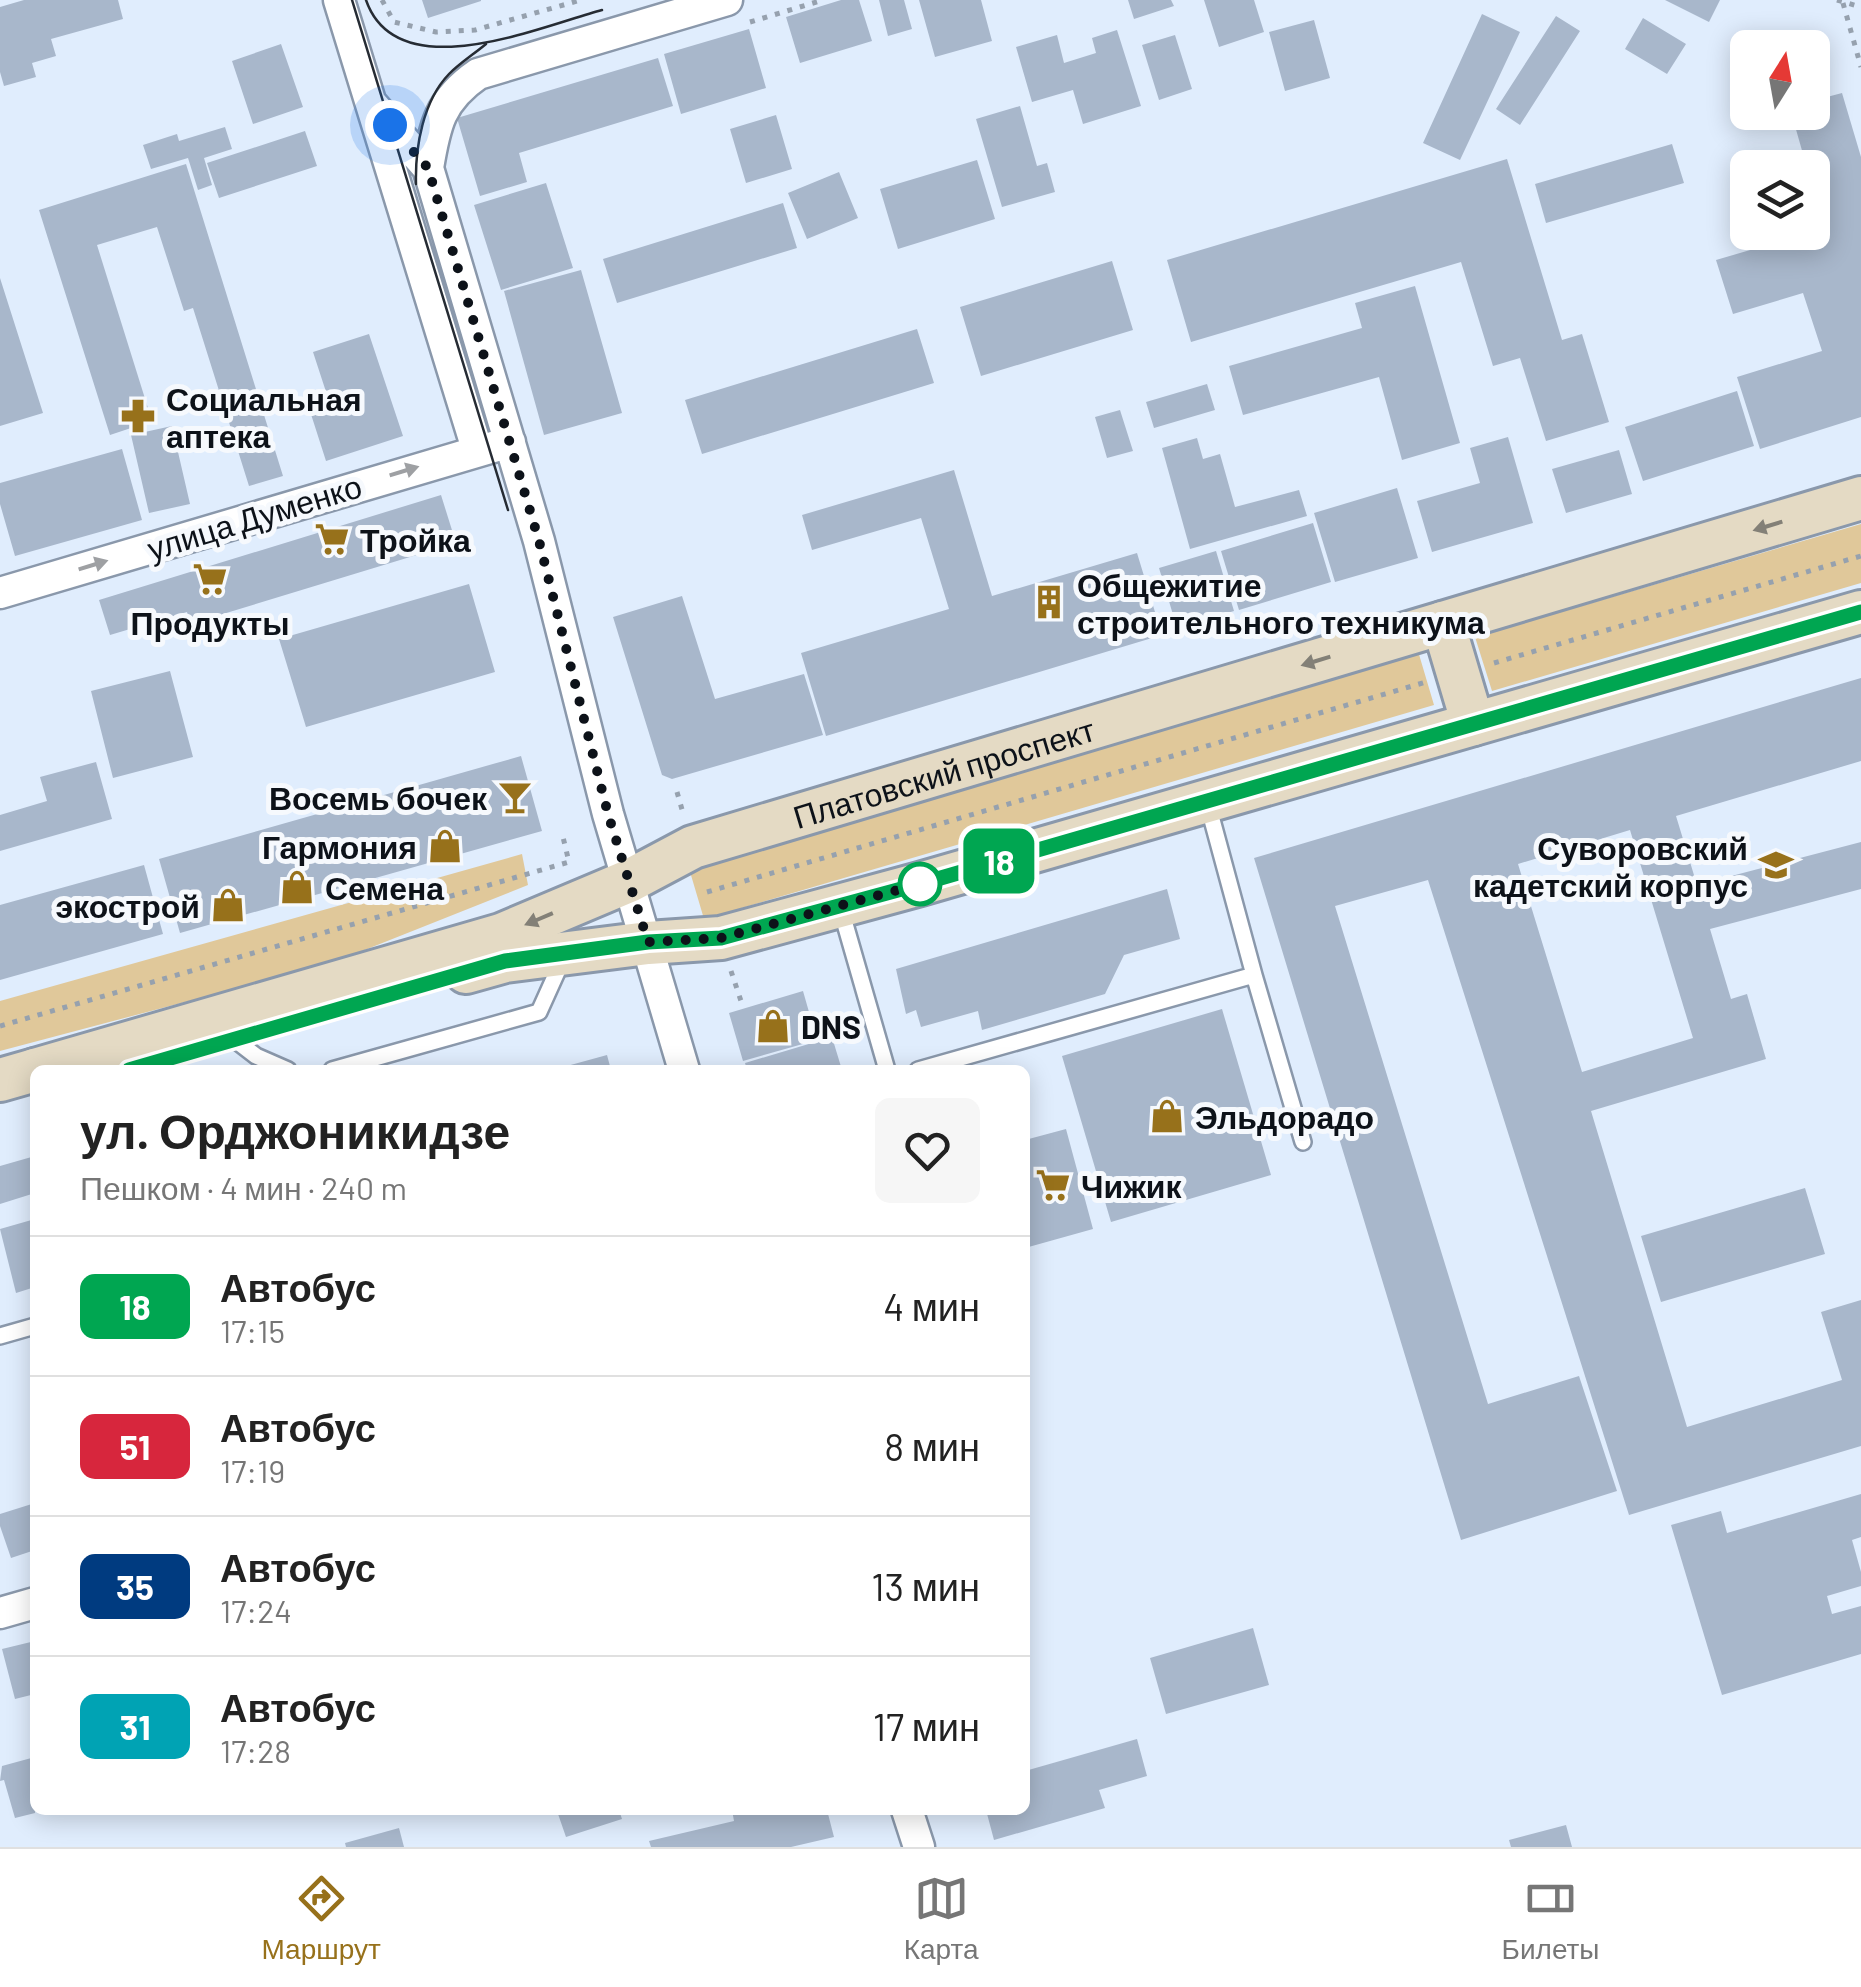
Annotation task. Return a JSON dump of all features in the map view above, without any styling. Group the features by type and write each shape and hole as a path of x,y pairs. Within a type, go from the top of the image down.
{"main road":[{"name":"Платовский проспект","path":"52,1065 501,935 629,881 693,847 1861,498"},
{"path":"146,1065 505,961 648,942 721,938 1861,612"},
{"path":"1443,623 1473,724"},
{"name":"Платовский проспект","path":"0,1080 30,1071"},
{"path":"0,1108 30,1099"}],"street":[{"path":"339,0 477,449"},
{"path":"428,168 433,136 453,91 478,74 726,0"},
{"path":"371,103 428,168 539,541 608,814 683,1065"},
{"name":"улица Думенко","path":"0,593 510,442"},
{"path":"0,1613 30,1604"},
{"path":"909,1815 919,1847"}],"lane":[{"path":"1207,801 1302,1142"},
{"path":"840,906 886,1065"},
{"path":"350,1065 539,1012 566,953"},
{"path":"936,1065 1254,976"},
{"path":"234,1040 277,1065"},
{"path":"0,1336 30,1327"}],"path":[{"path":"382,0 394,22 436,32 474,30 581,0"},
{"path":"1840,1 1861,7"},
{"path":"1840,1 1861,66"},
{"path":"707,892 1861,556"},
{"path":"0,1026 569,862 562,834"},
{"path":"693,847 721,938"}],"shaded area":[{"path":"1861,524 1861,583 1492,691 1475,637"},
{"path":"1418,651 1434,705 704,919 688,865"},
{"path":"522,854 528,885 332,963 0,1051 0,1001"}],"building":[{"path":"24,0 118,0 123,19 51,39 56,56 32,63 36,77 4,86 0,72 0,7"},
{"path":"422,0 481,0 481,1 428,18"},
{"path":"841,0 859,0 872,41 800,63 786,17"},
{"path":"879,0 904,0 912,29 888,36"},
{"path":"919,0 981,0 992,41 935,57"},
{"path":"1128,0 1171,0 1174,6 1134,19"},
{"path":"1204,0 1254,0 1264,32 1219,47"},
{"path":"1665,0 1720,0 1709,22"},
{"path":"1482,14 1520,32 1460,160 1423,143"},
{"path":"1556,16 1580,31 1520,125 1496,109"},
{"path":"1643,18 1686,44 1667,74 1625,49"},
{"path":"1314,20 1330,78 1285,91 1269,32"},
{"path":"749,29 766,88 681,114 664,54"},
{"path":"1117,30 1141,106 1083,124 1073,90 1032,102 1016,47 1057,35 1064,63 1096,53 1092,38"},
{"path":"1175,35 1192,89 1159,100 1142,45"},
{"path":"281,44 303,107 253,124 232,61"},
{"path":"658,58 673,106 519,153 527,182 480,196 457,118"},
{"path":"1842,93 1861,157 1861,417 1760,449 1737,377 1822,351 1803,293 1733,314 1716,260 1750,250 1830,250 1830,150 1802,150 1796,130 1830,130 1830,96"},
{"path":"1020,106 1037,166 1047,163 1055,192 1002,207 976,119"},
{"path":"776,115 792,169 746,183 730,129"},
{"path":"225,127 232,149 204,158 212,185 198,190 188,158 151,169 143,145 177,134 179,141"},
{"path":"305,131 317,166 219,198 207,163"},
{"path":"1672,144 1684,183 1546,223 1535,184"},
{"path":"1507,159 1562,340 1582,334 1609,422 1546,441 1520,358 1493,366 1461,262 1191,342 1167,260"},
{"path":"977,160 995,219 898,249 880,189"},
{"path":"186,164 283,476 249,486 193,308 184,311 157,227 97,245 152,421 110,435 39,210"},
{"path":"839,172 858,218 807,239 788,193"},
{"path":"546,183 573,268 501,290 474,205"},
{"path":"783,203 797,248 617,303 603,259"},
{"path":"1112,261 1133,330 981,376 960,307"},
{"path":"581,270 622,413 544,435 504,291"},
{"path":"0,278 43,413 0,426"},
{"path":"1415,286 1460,443 1402,460 1379,377 1243,415 1229,366 1362,328 1355,303"},
{"path":"917,329 934,383 702,454 685,400"},
{"path":"369,334 403,436 326,461 309,408 329,401 313,352"},
{"path":"1207,384 1215,410 1154,428 1146,402"},
{"path":"1737,391 1754,446 1643,481 1625,427"},
{"path":"1120,410 1133,451 1107,458 1095,417"},
{"path":"172,426 190,504 149,513 131,435"},
{"path":"1508,437 1533,523 1432,552 1417,501 1480,483 1470,448"},
{"path":"1197,438 1203,459 1220,454 1235,507 1299,490 1307,516 1190,549 1162,448"},
{"path":"122,449 142,520 15,556 0,504 0,483"},
{"path":"1619,450 1632,494 1566,513 1552,469"},
{"name":"Общежитие строительного техникума","path":"954,470 992,596 1137,553 1162,635 826,736 801,653 949,609 921,518 812,550 802,515"},
{"path":"1397,488 1418,558 1335,582 1314,513"},
{"path":"441,495 456,543 190,624 187,612 110,635 99,600"},
{"path":"1313,523 1331,582 1239,610 1221,551"},
{"path":"1216,551 1234,611 1177,628 1159,568"},
{"path":"469,584 495,672 306,727 279,639"},
{"path":"682,596 715,699 804,674 823,735 672,779 662,775 613,617"},
{"path":"170,671 193,757 113,778 91,691"},
{"path":"1861,678 1861,761 1676,816 1697,885 1861,842 1861,889 1710,929 1731,999 1747,994 1766,1059 1591,1111 1687,1427 1842,1380 1821,1312 1861,1300 1861,1446 1629,1515 1428,880 1335,906 1488,1404 1579,1376 1617,1491 1461,1540 1254,858","holes":["1630,830 1693,1038 1582,1072 1518,864"]},
{"path":"521,756 542,831 180,933 159,859"},
{"path":"96,762 112,819 0,851 0,815 47,801 40,777"},
{"path":"144,865 163,934 0,980 0,905"},
{"path":"1167,889 1180,939 1124,955 1105,994 982,1030 978,1011 921,1027 916,1010 906,1014 896,969"},
{"name":"DNS","path":"803,991 817,1040 743,1061 729,1013"},
{"name":"Эльдорадо","path":"1222,1009 1271,1175 1111,1222 1062,1056"},
{"path":"832,1037 840,1065 746,1065"},
{"path":"607,1055 610,1065 571,1065"},
{"name":"Чижик","path":"1066,1129 1093,1229 1030,1247 1030,1139"},
{"path":"30,1157 30,1195 0,1204 0,1166"},
{"path":"1805,1188 1825,1254 1661,1302 1641,1236"},
{"path":"30,1220 30,1289 16,1293 0,1229"},
{"path":"1861,1494 1861,1537 1852,1540 1861,1586 1827,1596 1832,1614 1861,1606 1861,1654 1722,1695 1671,1525 1721,1511 1727,1533"},
{"path":"30,1505 30,1552 11,1558 0,1514"},
{"path":"1253,1628 1269,1685 1166,1714 1150,1658"},
{"path":"30,1642 30,1695 15,1699 2,1649"},
{"path":"1137,1739 1147,1776 1099,1790 1105,1808 994,1840 987,1815 1030,1815 1030,1770"},
{"path":"30,1758 30,1814 15,1818 4,1780 0,1781 2,1766"},
{"path":"558,1815 621,1815 622,1819 566,1837"},
{"path":"733,1815 828,1815 834,1837 791,1847 651,1847 649,1841 734,1821"},
{"path":"1566,1825 1572,1847 1511,1847 1509,1840"},
{"path":"399,1828 404,1847 346,1847 345,1843"}],"tram line":[{"path":"352,0 508,510"},
{"path":"366,0 382,27 407,42 438,47 508,38 602,10"},
{"path":"416,184 419,140 433,97 449,74 486,44"}],"bus line":[{"name":"18","path":"146,1065 505,961 648,942 721,938 1861,612"}],"place":[{"name":"Социальная аптека","path":"138,416"},
{"name":"Тройка","path":"332,539"},
{"name":"Продукты","path":"210,579"},
{"name":"Общежитие строительного техникума","path":"1049,602"},
{"name":"Восемь бочек","path":"515,797"},
{"name":"Гармония","path":"445,846"},
{"name":"Суворовский кадетский корпус","path":"1776,865"},
{"name":"Семена","path":"297,887"},
{"name":"экострой","path":"228,905"},
{"name":"DNS","path":"773,1026"},
{"name":"Эльдорадо","path":"1167,1116"},
{"name":"Чижик","path":"1053,1185"}],"route":[{"path":"390,125 428,168 539,541 608,814 648,942 721,938 920,884"}]}
